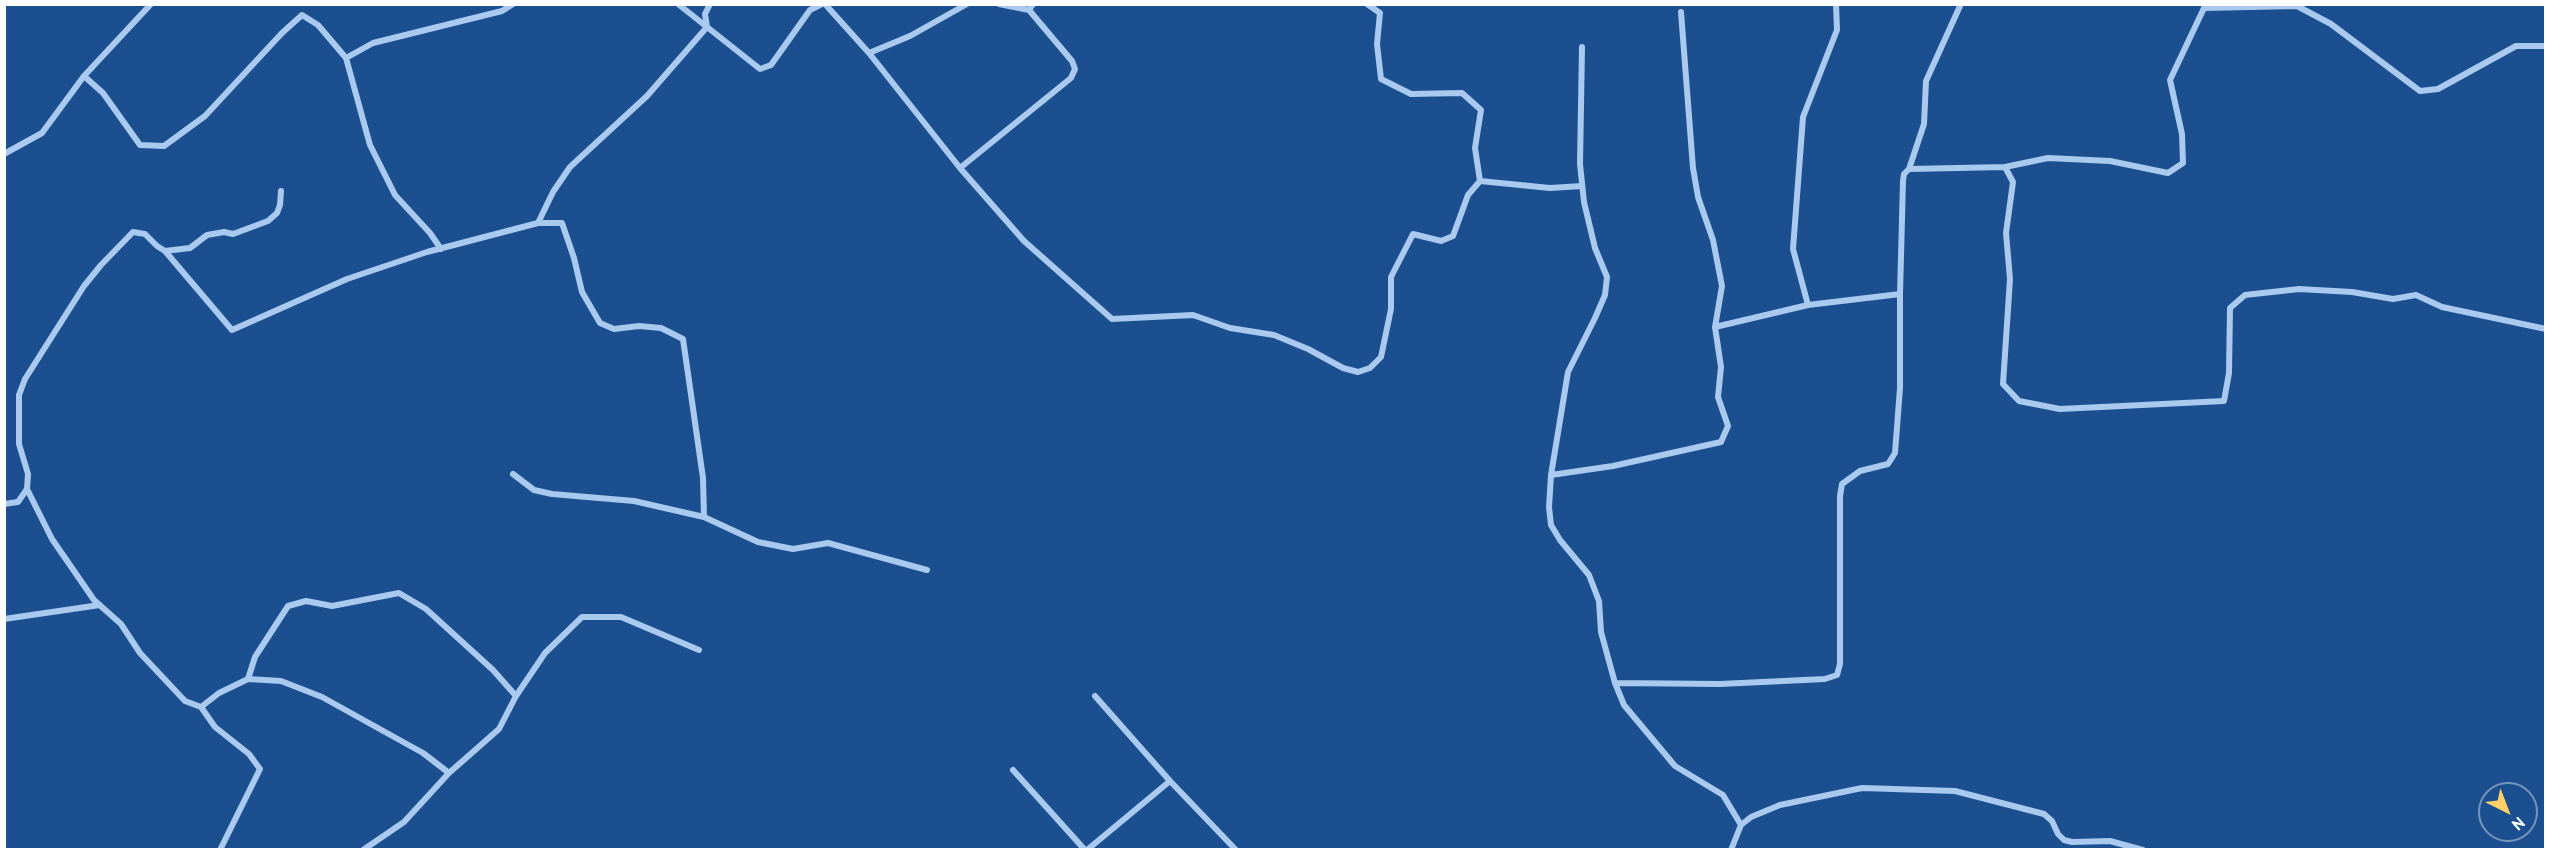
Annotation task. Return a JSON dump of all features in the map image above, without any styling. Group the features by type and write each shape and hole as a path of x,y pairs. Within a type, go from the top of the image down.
{"street":[{"path":"4,154 42,134 84,76 151,4"},
{"path":"346,58 373,43 502,11 513,4"},
{"path":"678,4 760,69 771,65 810,10 823,4 869,53 960,168 1024,241 1113,319 1192,315 1230,328 1274,335 1308,349 1342,368 1358,372 1370,368 1381,357 1391,309 1391,277 1413,234 1441,241 1453,237 1468,195 1480,181 1475,148 1481,110 1462,93 1411,94 1381,79 1377,44 1380,13 1367,4"},
{"path":"538,223 553,192 570,167 647,96 707,27 705,14 710,4"},
{"path":"869,53 910,36 967,4"},
{"path":"960,168 1071,78 1075,69 1072,61 1031,8 999,4"},
{"path":"1808,305 1793,249 1803,117 1837,30 1836,4"},
{"path":"1615,683 1720,684 1825,679 1837,675 1840,664 1840,496 1842,484 1847,478 1860,471 1888,464 1895,453 1900,388 1904,174 1909,169 1924,124 1926,81 1960,6"},
{"path":"1909,169 2005,167 2048,158 2110,161 2168,172 2183,163 2182,134 2170,80 2204,8 2297,6 2331,24 2420,91 2438,89 2516,46 2546,46"},
{"path":"1551,475 1602,468 1721,442 1728,426 1718,397 1721,367 1715,327 1722,286 1713,240 1698,197 1693,168 1681,12"},
{"path":"84,76 103,93 140,145 164,146 206,116 282,33 302,15 318,25 346,58 370,145 395,195 430,233 441,249"},
{"path":"1582,47 1580,164 1582,186 1595,248 1607,277 1605,295 1596,318 1568,372 1551,475 1549,507 1551,525 1560,540 1589,575 1599,601 1601,632 1615,683 1624,705 1675,766 1722,795 1741,825"},
{"path":"2005,167 2013,182 2006,233 2010,279 2003,384 2019,400 2060,409 2224,401 2229,373 2230,308 2245,295 2299,289 2352,292 2393,299 2416,295 2442,307 2546,329"},
{"path":"1480,181 1550,188 1582,186"},
{"path":"165,251 190,248 207,235 224,232 232,234 268,220 277,213 281,190"},
{"path":"220,849 260,769 249,754 215,727 201,707 185,701 140,653 121,624 100,605 52,539 27,489 28,474 19,444 19,395 25,379 84,286 133,232 145,234 165,251 232,330 347,279 441,249 538,223 562,223 582,292 600,322 614,329 639,326 661,328 683,339 703,478 704,517"},
{"path":"1715,327 1808,305 1900,294"},
{"path":"513,474 534,490 552,494 634,501 704,517 758,542 793,549 828,543 927,570"},
{"path":"4,504 18,502 27,489"},
{"path":"248,679 255,657 288,606 306,601 332,606 399,593 426,609 493,670 516,696"},
{"path":"4,619 100,605"},
{"path":"363,849 404,822 449,773 500,729 516,696 545,653 582,618 621,617 699,650"},
{"path":"201,707 219,693 248,679 281,681 322,697 423,753 449,773"},
{"path":"1095,696 1170,781 1236,849"},
{"path":"1013,770 1086,849 1170,781"},
{"path":"1731,849 1741,825 1751,817 1780,805 1862,788 1955,791 2044,814 2052,821 2058,834 2064,840 2072,842 2110,841 2143,849"}]}
